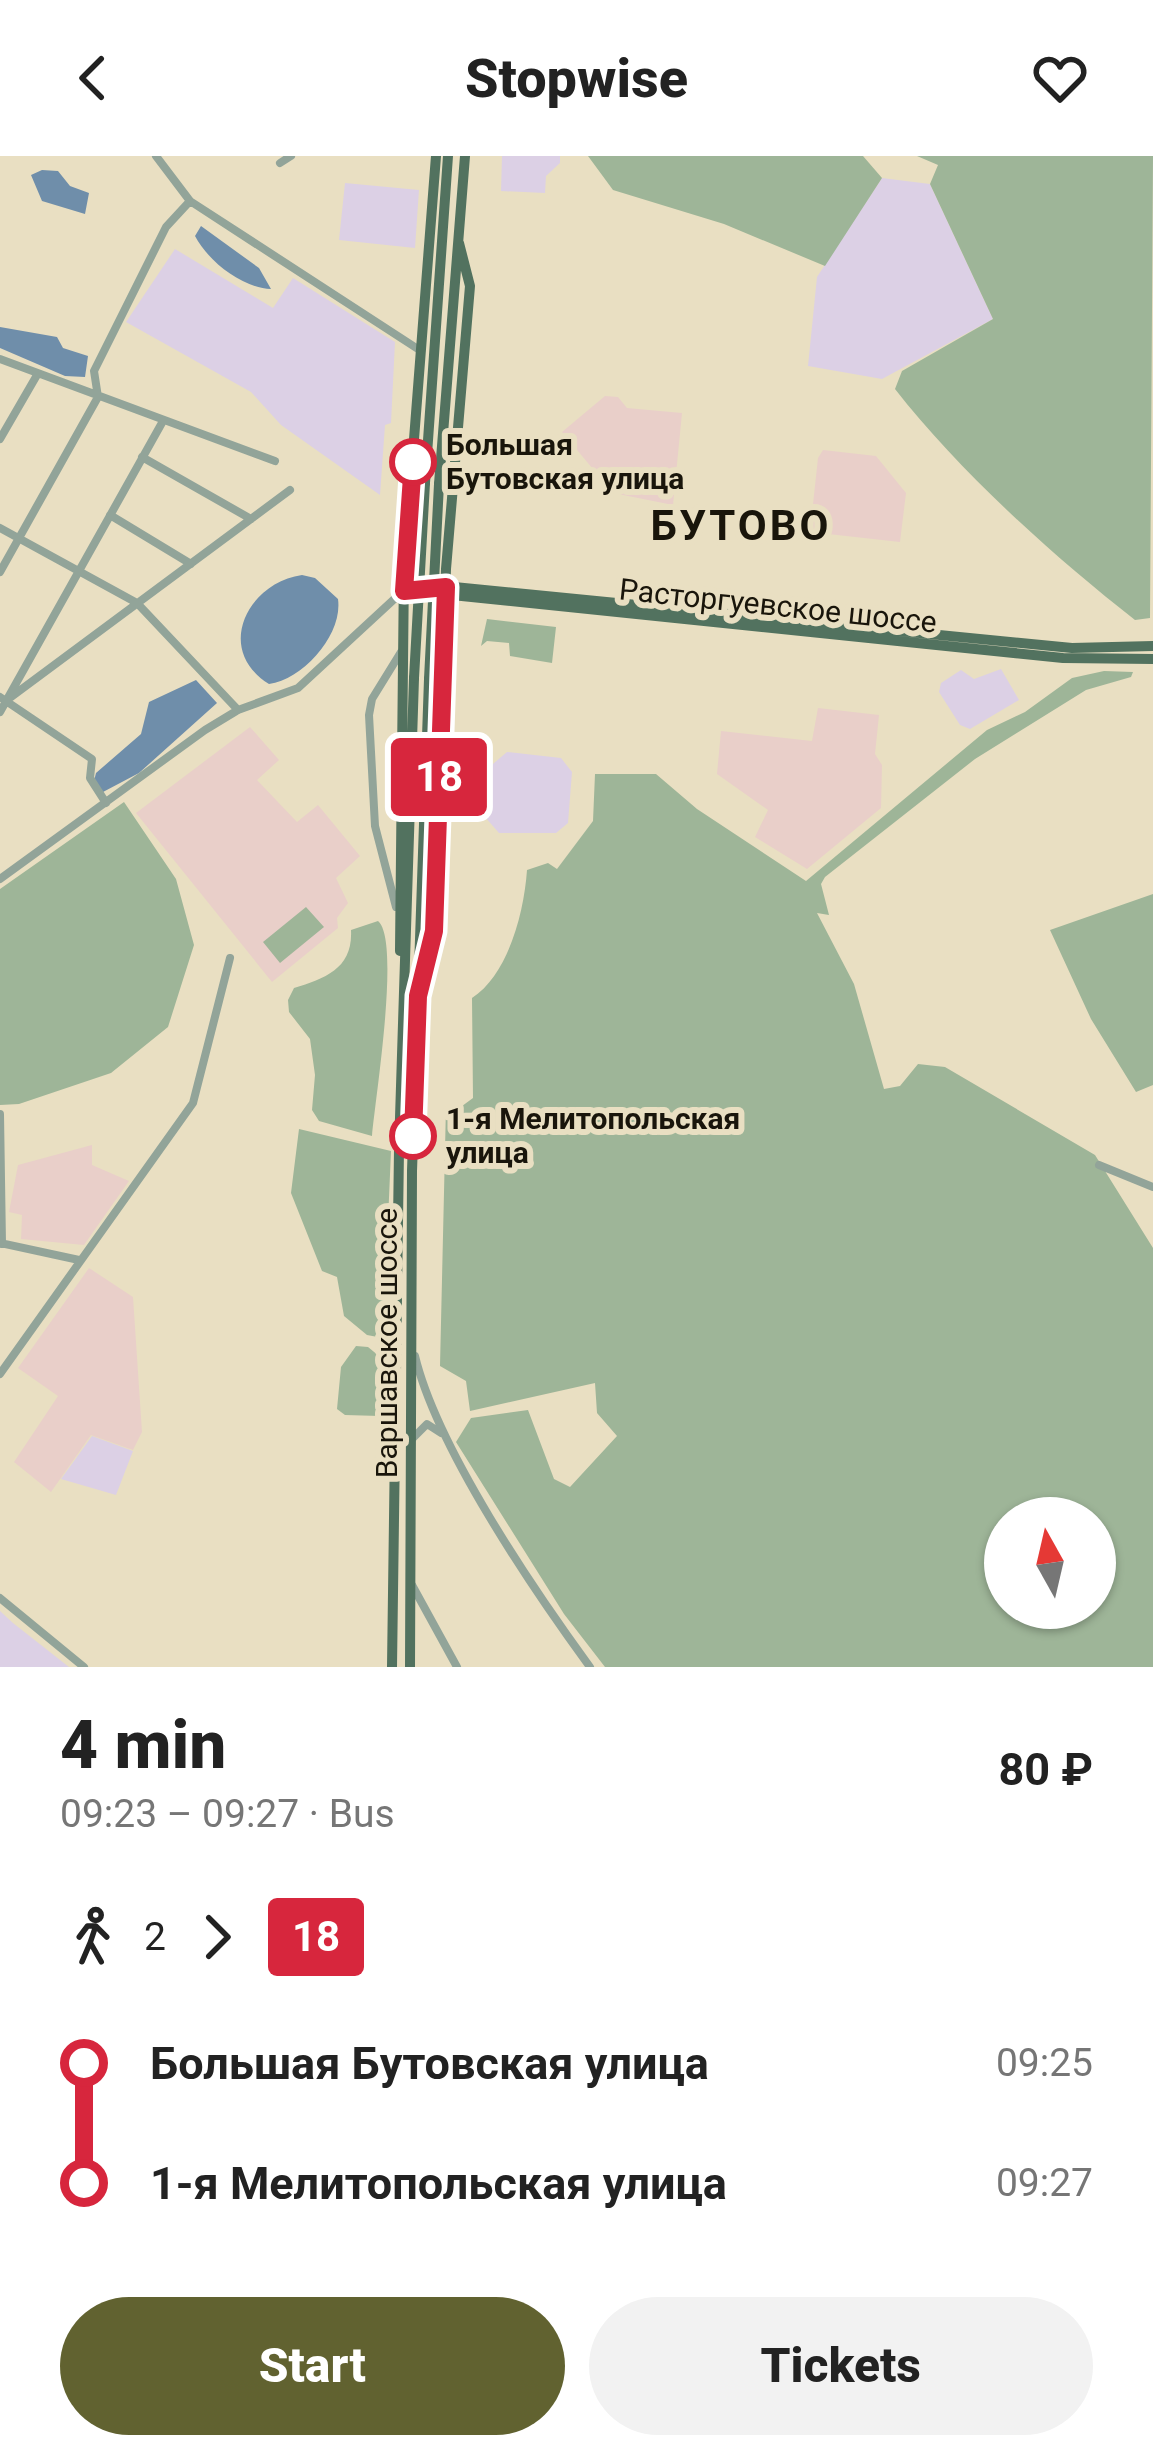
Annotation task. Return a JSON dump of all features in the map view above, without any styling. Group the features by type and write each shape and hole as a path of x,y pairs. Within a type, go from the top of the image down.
{"main road":[{"path":"404,996 398,915 401,629 436,156"},
{"name":"Варшавское шоссе","path":"392,1667 414,677 448,156"},
{"name":"Варшавское шоссе","path":"410,1667 411,1339 429,679 465,156"},
{"path":"418,996 434,931 446,590 470,286 459,243"},
{"name":"Расторгуевское шоссе","path":"404,591 446,590 1151,654"}],"street":[{"path":"156,156 190,201 422,351"},
{"path":"280,163 291,156"},
{"path":"0,572 98,397 94,371 166,227 190,201"},
{"path":"0,359 275,461"},
{"path":"0,440 37,375"},
{"path":"0,712 3,698 163,421"},
{"path":"142,457 250,519"},
{"path":"3,698 290,490"},
{"path":"110,515 191,564"},
{"path":"0,528 137,603 238,710"},
{"path":"1,877 238,710 298,688 404,591"},
{"path":"380,616 396,615 401,629"},
{"path":"398,915 375,826 369,715 372,698 401,651"},
{"path":"3,698 92,759 90,778 106,802"},
{"path":"0,1374 193,1103 230,958"},
{"path":"2,1115 1,1244 79,1260"},
{"path":"1099,1165 1153,1187"},
{"path":"411,1339 431,1409 446,1439 590,1667"},
{"path":"411,1441 427,1424 446,1439"},
{"path":"410,1577 457,1667"},
{"path":"0,1598 84,1667"}],"shaded area":[{"path":"502,156 560,156 560,163 546,176 545,193 501,191"},
{"path":"882,178 930,184 993,319 882,379 808,366 817,277"},
{"path":"345,183 419,190 415,248 339,240"},
{"path":"175,249 273,308 293,278 395,342 391,423 385,425 380,495 281,425 251,392 126,322"},
{"path":"605,396 618,397 627,408 682,413 673,505 613,493 562,432"},
{"path":"823,450 876,456 906,493 900,542 810,532 818,458"},
{"path":"1001,669 1019,700 970,729 960,725 939,692 941,683 961,670 974,679"},
{"path":"818,708 879,715 875,754 882,765 881,808 807,869 755,837 768,810 717,774 721,731 812,741"},
{"path":"250,727 279,760 257,780 297,822 318,805 360,856 336,878 348,903 337,918 338,928 272,982 136,813"},
{"path":"507,752 561,758 572,772 568,823 556,833 499,833 485,817 487,769"},
{"path":"92,1145 92,1165 129,1181 84,1245 21,1239 22,1215 9,1212 18,1165"},
{"path":"89,1268 133,1297 142,1432 133,1450 91,1435 51,1492 14,1462 58,1396 18,1368"},
{"path":"92,1436 133,1451 116,1495 61,1479"},
{"path":"0,1611 13,1623 69,1667 0,1667"}],"green space":[{"path":"588,156 863,156 882,178 825,266 724,224 613,190"},
{"path":"917,156 1153,156 1150,618 1135,620 1040,540 948,451 895,389 902,371 993,319 930,184 938,165"},
{"path":"487,619 556,627 552,663 510,656 509,643 487,641 481,646"},
{"path":"1104,671 1133,672 1131,677 1086,690 975,759 825,877 821,884 829,915 817,913 854,984 884,1089 900,1086 918,1064 945,1067 1095,1155 1153,1248 1153,1667 605,1667 564,1614 456,1442 471,1418 528,1410 554,1479 570,1487 617,1436 597,1413 595,1383 470,1411 466,1381 440,1366 446,1106 458,1109 473,1098 472,998 495,974 512,942 527,870 548,863 557,869 593,821 595,774 656,774 697,809 806,881 987,730 1025,712 1072,678"},
{"path":"124,802 176,879 194,945 168,1027 111,1073 19,1104 0,1105 0,889"},
{"path":"1153,894 1153,1085 1136,1092 1091,1019 1050,930"},
{"path":"306,907 324,927 280,963 263,942"},
{"path":"378,921 384,934 387,988 372,1136 319,1121 312,1110 315,1075 310,1039 289,1012 288,1000 294,988 327,975 342,962 351,930"},
{"path":"299,1129 391,1151 383,1338 367,1335 344,1316 337,1277 322,1271 291,1193"},
{"path":"356,1346 368,1347 379,1356 380,1416 345,1415 337,1409 341,1367"}],"water":[{"path":"58,171 70,186 89,193 85,214 42,201 31,175"},
{"path":"201,226 259,268 271,289 249,284 217,263 195,236"},
{"path":"0,327 57,337 63,348 88,356 85,377 65,376 0,348"},
{"path":"302,575 315,578 338,599 334,626 308,664 269,684 252,670 243,654 244,620 266,591"},
{"path":"196,680 217,703 139,773 103,792 94,781 96,773 141,734 149,702"}],"bus line":[{"name":"18","path":"413,462 404,591 446,587 434,931 418,996 413,1136"}],"place":[{"name":"Большая Бутовская улица","path":"413,462"},
{"name":"1-я Мелитопольская улица","path":"413,1136"}],"district":[{"name":"БУТОВО","path":"741,525"}]}
